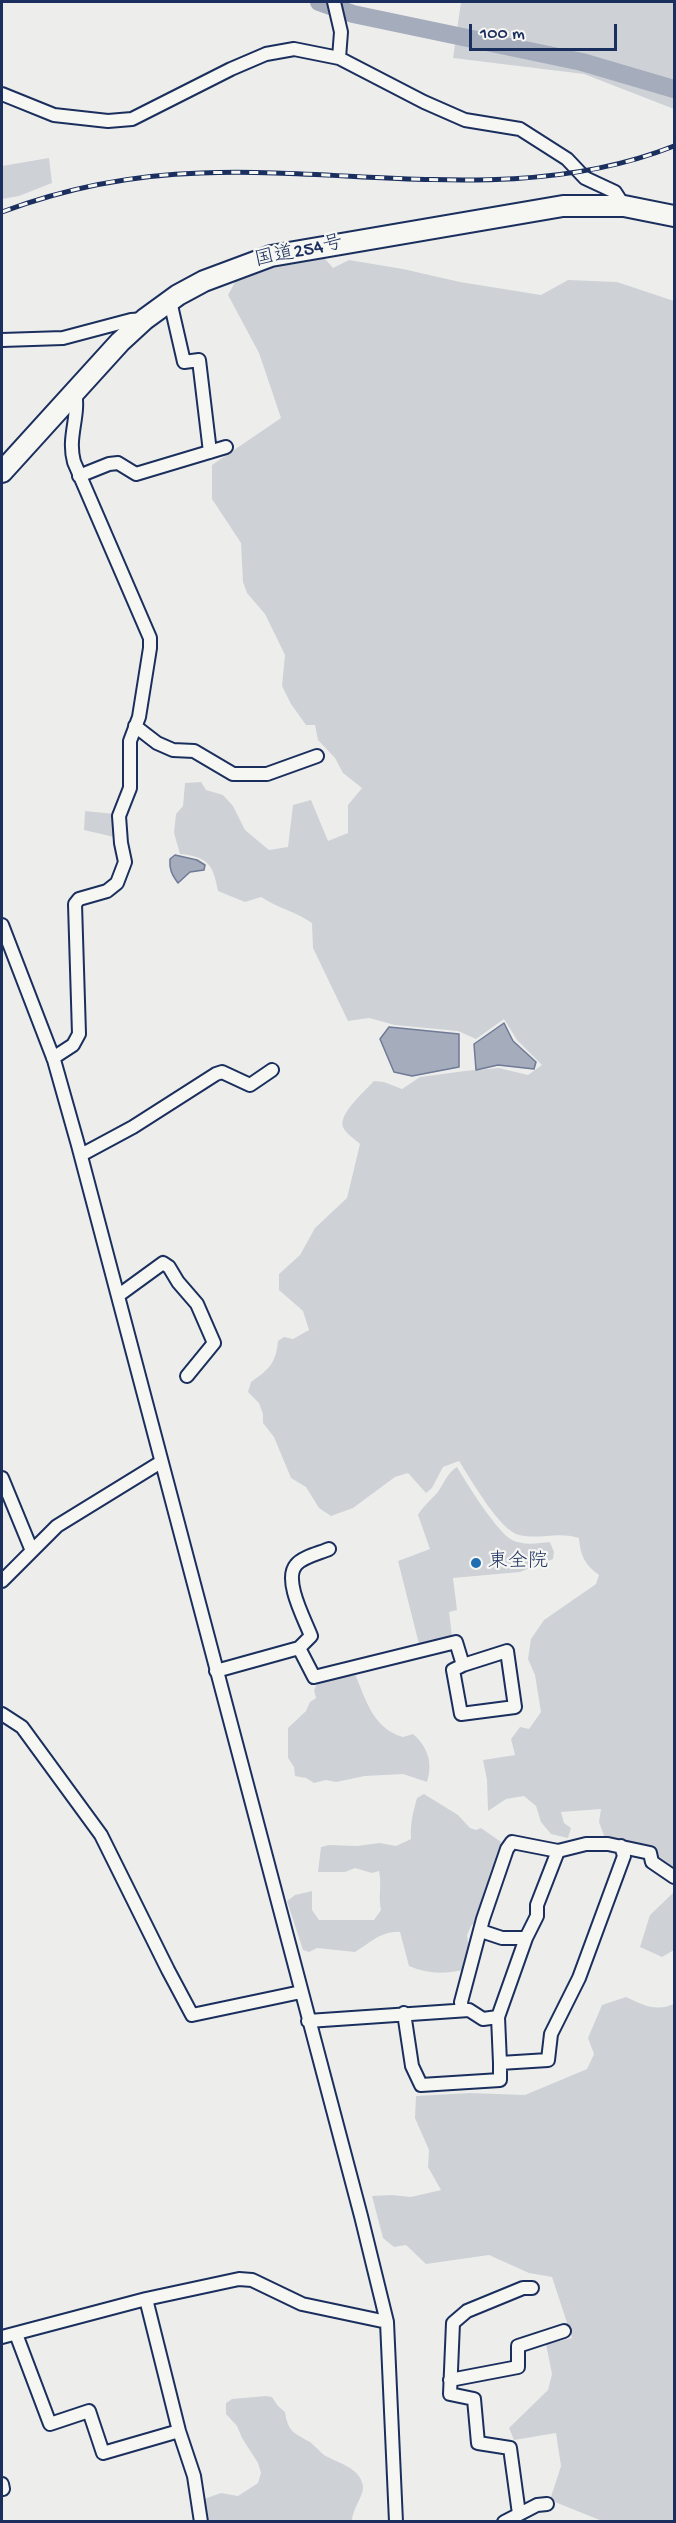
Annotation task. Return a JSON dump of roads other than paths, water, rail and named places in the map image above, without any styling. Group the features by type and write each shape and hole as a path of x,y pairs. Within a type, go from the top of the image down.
{"highway":[{"name":"国道254号","path":"2,472 120,342 145,319 204,281 271,256 563,206 624,206 675,216"}],"street":[{"path":"334,2 341,32 339,58"},
{"path":"2,94 54,115 108,121 132,119 266,54 294,50 339,58 424,102 465,120 520,129 567,159 585,178 615,192 624,206"},
{"path":"170,301 184,362 199,360 210,452"},
{"path":"2,340 63,338 131,320 145,319"},
{"path":"53,1058 73,1045 79,1034 75,904 79,899 97,896 112,887 122,874 125,862 120,843 120,816 130,788 130,741 144,687 150,638 79,476 70,447 77,412 75,391"},
{"path":"79,476 109,464 118,463 131,473 148,472 226,447"},
{"path":"135,726 157,743 173,750 194,751 233,774 267,774 317,756"},
{"path":"2,925 53,1058 81,1155 361,2216 387,2322 396,2522"},
{"path":"81,1155 133,1127 216,1074 222,1072 250,1085 272,1070"},
{"path":"119,1295 163,1263 169,1267 178,1282 197,1304 214,1343 187,1376"},
{"path":"2,1581 57,1526 161,1462"},
{"path":"2,1478 32,1551"},
{"path":"216,1671 299,1648 311,1636 297,1601 292,1572 296,1564 329,1549"},
{"path":"299,1648 314,1677 456,1642 463,1665"},
{"path":"507,1651 515,1707 461,1714 453,1670 463,1665 507,1651"},
{"path":"2,1714 22,1727 101,1835 192,2015 301,1992"},
{"path":"462,2010 461,2002 483,1918 507,1849 512,1842 558,1851 586,1844 621,1846 650,1853 652,1862 675,1876"},
{"path":"500,2063 548,2060 551,2034 579,1978 624,1856 621,1846"},
{"path":"404,2013 412,2066 421,2085 500,2080 498,2018 526,1938 537,1916 537,1905 558,1851"},
{"path":"481,1931 502,1938 526,1938"},
{"path":"308,2021 462,2010 469,2010 483,2019 498,2018"},
{"path":"2,2337 146,2299 239,2279 252,2280 302,2304 387,2322"},
{"path":"519,2514 510,2448 478,2443 474,2399 450,2394 453,2323 467,2311 523,2288 532,2288"},
{"path":"146,2299 179,2431 194,2476 201,2522"},
{"path":"450,2380 518,2367 518,2346 564,2331"},
{"path":"16,2334 50,2424 89,2411 104,2453 179,2431"},
{"path":"504,2522 537,2505 547,2504"}],"water":[{"path":"175,855 197,860 205,865 204,870 190,872 178,883 170,866 170,859"},
{"path":"504,1023 513,1041 536,1062 534,1069 498,1065 476,1070 474,1044"},
{"path":"389,1027 459,1034 459,1067 412,1076 394,1072 380,1039"}],"waterway":[{"path":"319,2 353,14 582,62 674,89"}],"railway":[{"path":"2,212 50,196 100,184 175,174 260,173 440,180 499,179 558,175 617,164 674,146"}],"place":[{"name":"東全院","path":"476,1563"}]}
